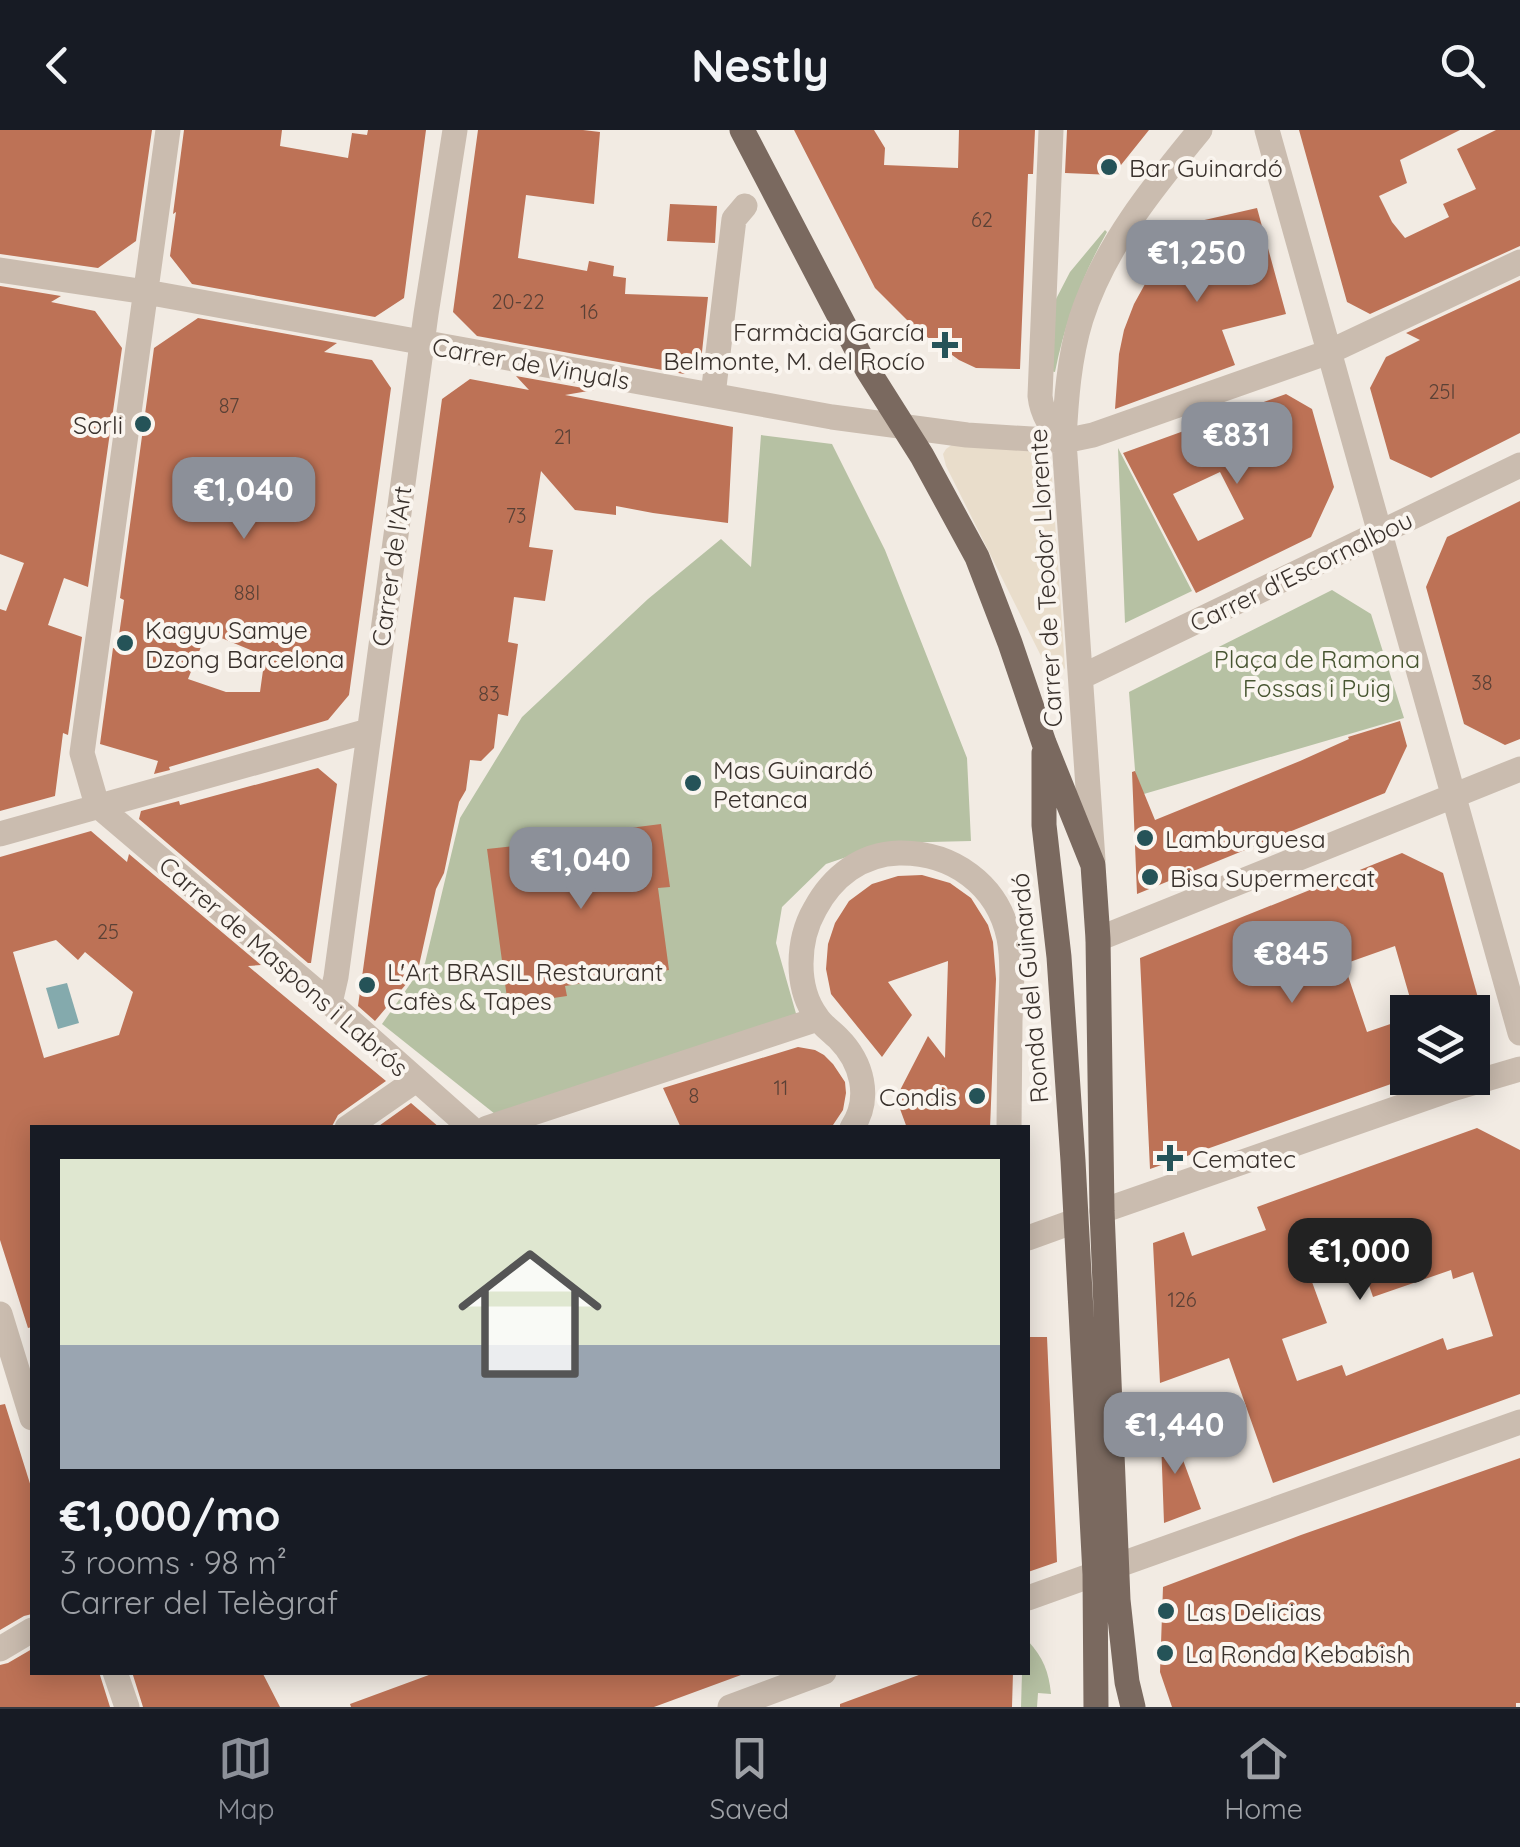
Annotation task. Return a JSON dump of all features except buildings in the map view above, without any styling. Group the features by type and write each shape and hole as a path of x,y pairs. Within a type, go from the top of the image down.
{"main road":[{"name":"Ronda del Guinardó","path":"743,131 867,369 943,492 977,557 1093,866"},
{"name":"Ronda del Guinardó","path":"1044,743 1044,825 1059,957 1075,1220 1106,1570 1133,1707"},
{"name":"Carrer de Teodor Llorente","path":"1093,866 1098,939"},
{"name":"Ronda del Guinardó","path":"1096,1707 1106,1570 1098,939"},
{"path":"1075,1220 1102,1211"}],"street":[{"path":"97,806 82,753 168,130"},
{"name":"Carrer de l'Art","path":"330,1003 455,130"},
{"path":"1050,130 1040,396 1050,426 1064,441"},
{"name":"Carrer de Teodor Llorente","path":"1093,866 1064,441 1068,383 1081,319 1121,235 1200,130"},
{"path":"1267,130 1520,1033"},
{"path":"713,395 734,219 745,206"},
{"name":"Carrer de Vinyals","path":"0,270 146,292 750,404 968,435 1064,441 1114,428 1329,352 1520,262"},
{"name":"Carrer d'Escornalbou","path":"1081,676 1520,465"},
{"path":"0,834 368,731"},
{"path":"1098,939 1520,769"},
{"name":"Carrer de Maspons i Labrós","path":"97,806 468,1125"},
{"path":"854,1125 863,1098 857,1061 818,1020 808,1003 801,957 813,911 830,884 853,864 894,853 938,857 972,874 1003,918 1009,940 1009,1125"},
{"path":"496,1125 818,1020"},
{"path":"1102,1211 1520,1069"},
{"path":"351,1125 416,1080"},
{"path":"1030,1237 1075,1220"},
{"path":"0,1314 30,1411"},
{"path":"1030,1597 1520,1422"},
{"path":"0,1648 30,1631"},
{"path":"117,1675 126,1707"},
{"path":"730,1707 816,1675"}],"green space":[{"path":"1105,230 1075,300 1055,372 1050,371 1056,299 1070,272"},
{"path":"761,435 832,444 885,550 967,758 971,841 888,843 826,864 782,907 776,943 797,1017 495,1114 382,1024 425,963 460,818 522,717 648,599 721,539 751,567"},
{"path":"1118,448 1192,591 1125,623"},
{"name":"Plaça de Ramona Fossas i Puig","path":"1332,590 1371,614 1404,718 1137,796 1129,692"},
{"path":"1030,1644 1047,1672 1051,1694 1038,1693 1037,1707 1021,1707 1022,1675 1030,1675"}],"shaded area":[{"path":"953,444 1043,452 1051,463 1065,668 1060,675 1049,672 946,466 943,454"}],"water":[{"path":"67,983 79,1023 58,1029 46,988"}],"place":[{"name":"Bar Guinardó","path":"1109,167"},
{"name":"Farmàcia García Belmonte, M. del Rocío","path":"945,345"},
{"name":"Sorli","path":"143,424"},
{"name":"Kagyu Samye Dzong Barcelona","path":"125,643"},
{"name":"Mas Guinardó Petanca","path":"693,783"},
{"name":"Lamburguesa","path":"1145,838"},
{"name":"Bisa Supermercat","path":"1150,877"},
{"name":"L'Art BRASIL Restaurant Cafès & Tapes","path":"367,985"},
{"name":"Condis","path":"977,1096"},
{"name":"Cematec","path":"1170,1158"},
{"name":"Las Delicias","path":"1166,1611"},
{"name":"La Ronda Kebabish","path":"1165,1653"}]}
